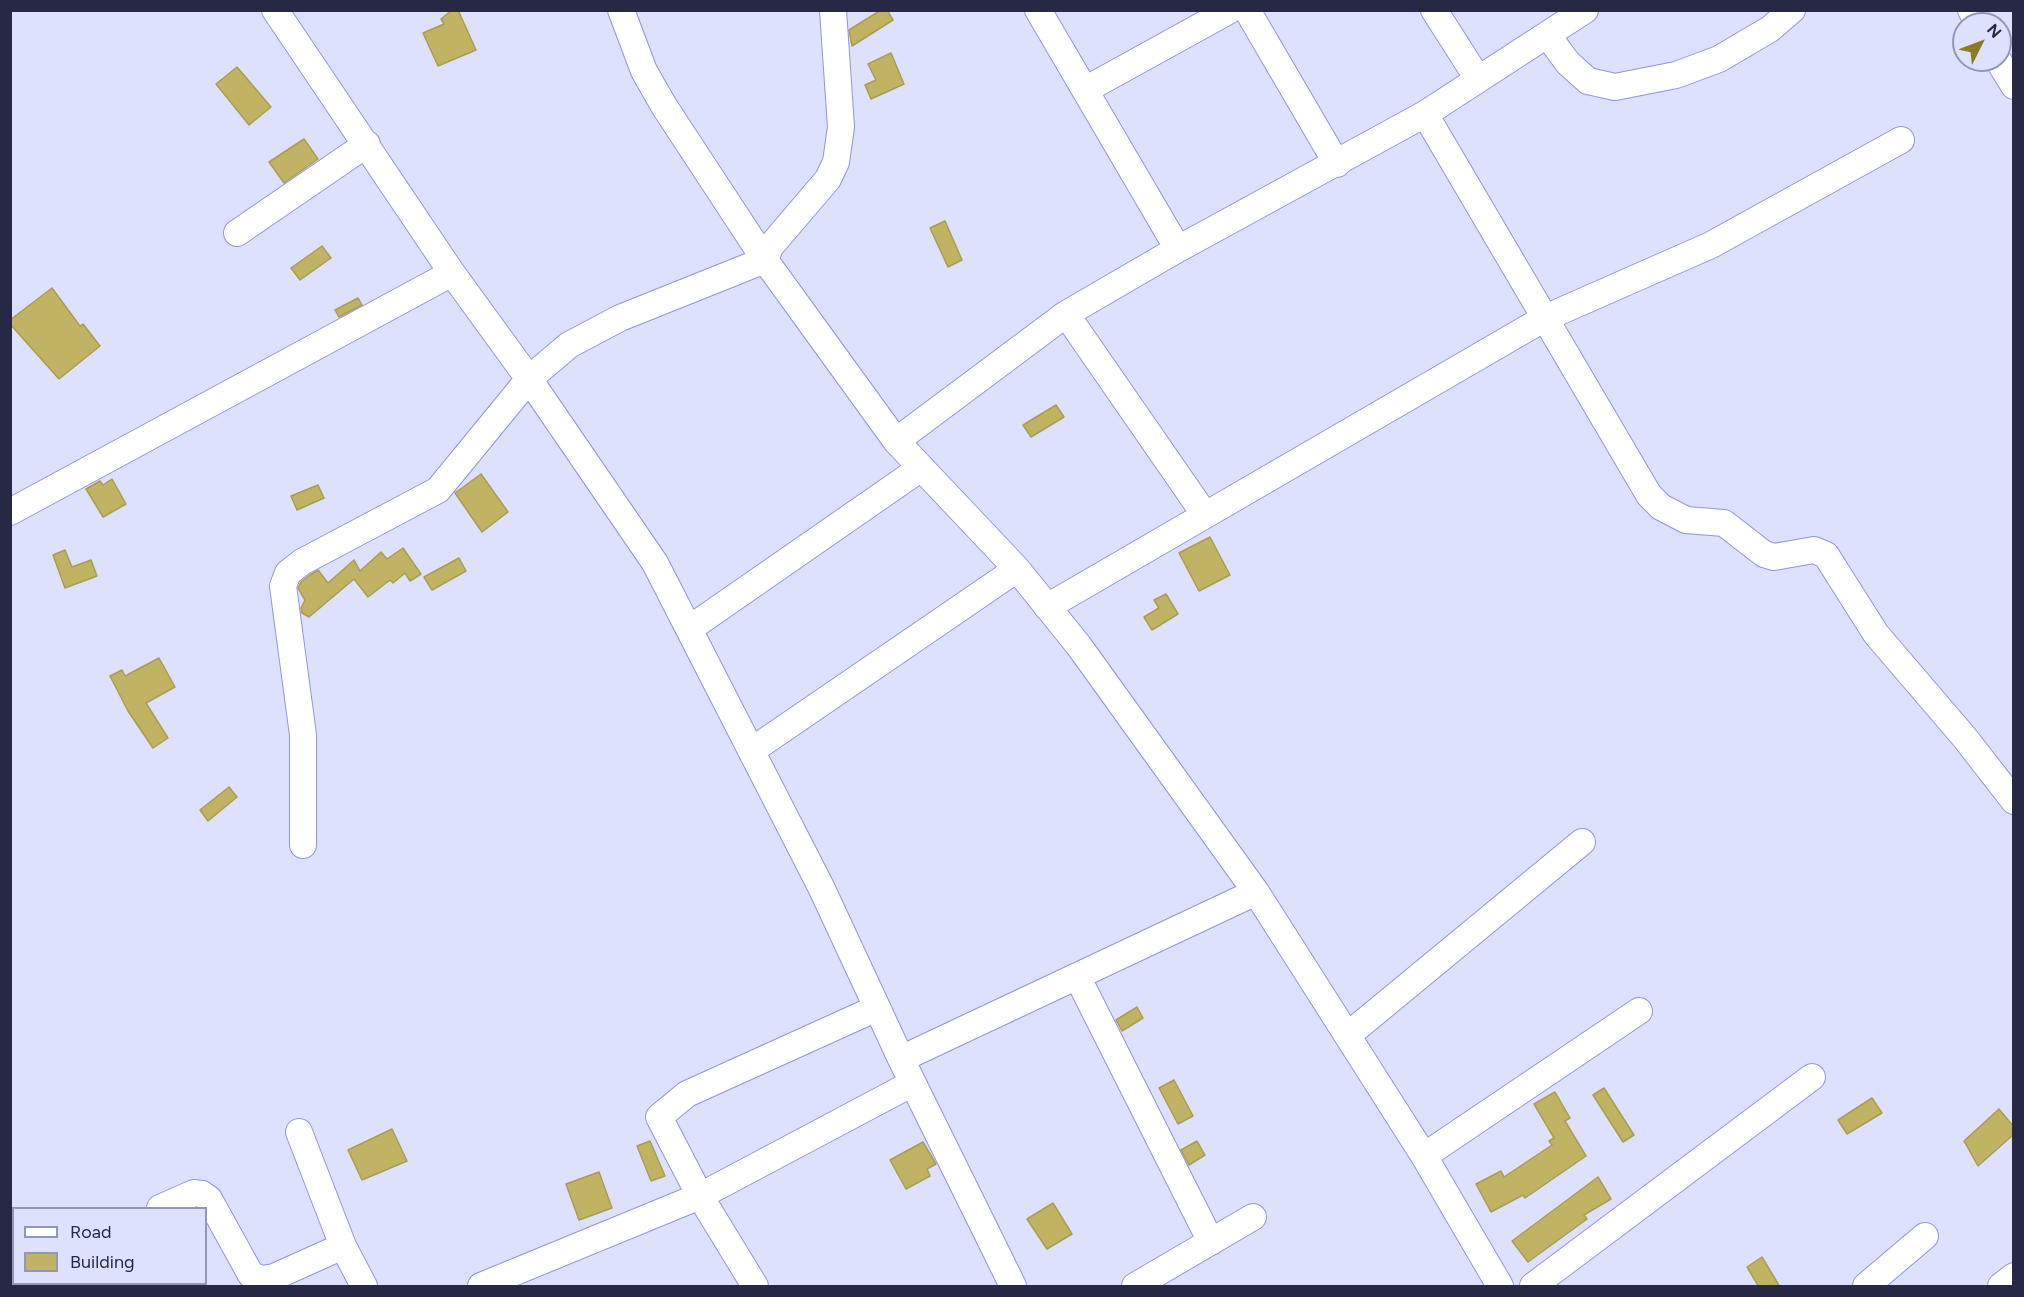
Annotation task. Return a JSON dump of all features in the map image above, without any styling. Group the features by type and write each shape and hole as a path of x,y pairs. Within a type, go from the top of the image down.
{"street":[{"path":"275,10 452,273 529,379 655,563 821,887 901,1059 1013,1287"},
{"path":"621,10 644,71 664,106 765,260 896,441 1017,569 1079,646 1256,892 1424,1156 1500,1287"},
{"path":"303,845 303,735 283,586 288,573 302,562 438,490 529,379 570,345 594,330 765,260 770,247 828,179 836,162 841,127 833,10"},
{"path":"1038,10 1178,249"},
{"path":"1085,90 1230,10"},
{"path":"1246,10 1337,165"},
{"path":"1434,10 1478,79"},
{"path":"896,441 1066,314 1178,249 1337,165 1425,114 1585,10"},
{"path":"1548,36 1568,63 1588,81 1615,87 1676,75 1719,59 1770,29 1792,10"},
{"path":"2005,72 2013,86"},
{"path":"1425,114 1650,495 1661,507 1686,520 1724,523 1764,554 1774,557 1814,550 1826,555 1876,634 1965,738 2013,801"},
{"path":"1047,607 1545,318 1711,245 1901,140"},
{"path":"237,233 367,144"},
{"path":"10,512 452,273"},
{"path":"1066,314 1205,515"},
{"path":"689,628 921,468"},
{"path":"751,751 1017,569"},
{"path":"1348,1035 1582,842"},
{"path":"901,1059 1256,892"},
{"path":"1077,976 1211,1242"},
{"path":"755,1287 700,1196 659,1118 687,1094 877,1008"},
{"path":"1424,1156 1639,1011"},
{"path":"1533,1287 1812,1077"},
{"path":"481,1286 700,1196 913,1083"},
{"path":"299,1132 343,1246 364,1287"},
{"path":"164,1207 194,1193 209,1199 254,1281 274,1277 343,1246"},
{"path":"1135,1287 1254,1216"},
{"path":"1866,1287 1925,1236"},
{"path":"2001,1287 2013,1276"}],"building":[{"path":"452,10 458,10 476,50 438,66 423,33 444,24 441,19"},
{"path":"881,10 887,10 893,20 852,46 849,30"},
{"path":"891,53 904,84 871,99 865,85 876,80 868,64"},
{"path":"237,67 271,107 249,125 216,84"},
{"path":"304,139 318,159 284,183 269,162"},
{"path":"945,221 962,260 948,267 930,228"},
{"path":"322,246 331,258 300,280 291,268"},
{"path":"52,288 80,326 83,324 100,346 59,379 10,324 10,320"},
{"path":"358,298 362,305 339,317 335,310"},
{"path":"1056,405 1064,417 1031,437 1023,425"},
{"path":"481,474 508,512 482,532 455,493"},
{"path":"112,479 126,504 103,517 86,489 100,481 103,485"},
{"path":"318,485 324,498 297,510 291,496"},
{"path":"1210,537 1230,575 1199,591 1179,553"},
{"path":"403,548 421,574 410,581 405,573 393,583 390,580 368,597 354,579 309,617 302,613 301,608 305,600 298,588 301,582 310,575 318,570 328,583 354,560 360,571 381,552 387,559"},
{"path":"65,550 72,567 91,560 97,576 65,588 53,555"},
{"path":"459,558 466,571 432,590 424,577"},
{"path":"1166,594 1178,614 1152,630 1144,617 1159,608 1154,600"},
{"path":"159,658 175,687 146,703 168,738 153,748 128,711 110,676 122,670 125,676"},
{"path":"229,787 237,797 208,821 200,810"},
{"path":"1137,1007 1143,1018 1122,1031 1116,1020"},
{"path":"1174,1080 1193,1116 1178,1124 1159,1088"},
{"path":"1604,1088 1634,1135 1623,1142 1593,1095"},
{"path":"1555,1092 1570,1118 1565,1121 1586,1156 1525,1198 1523,1195 1491,1212 1476,1184 1501,1171 1504,1177 1552,1145 1549,1141 1554,1138 1534,1104"},
{"path":"1872,1098 1882,1113 1847,1134 1838,1120"},
{"path":"1999,1109 2013,1126 2013,1135 1978,1166 1964,1141"},
{"path":"392,1129 407,1161 362,1180 348,1150"},
{"path":"650,1141 665,1176 651,1181 637,1146"},
{"path":"1197,1141 1205,1155 1189,1165 1181,1150"},
{"path":"923,1142 936,1164 927,1169 930,1176 906,1189 890,1160"},
{"path":"599,1172 612,1208 579,1220 566,1184"},
{"path":"1598,1177 1611,1199 1584,1215 1587,1219 1528,1262 1512,1241"},
{"path":"1053,1203 1072,1234 1047,1249 1027,1219"},
{"path":"1762,1257 1780,1287 1759,1287 1747,1267"}]}
